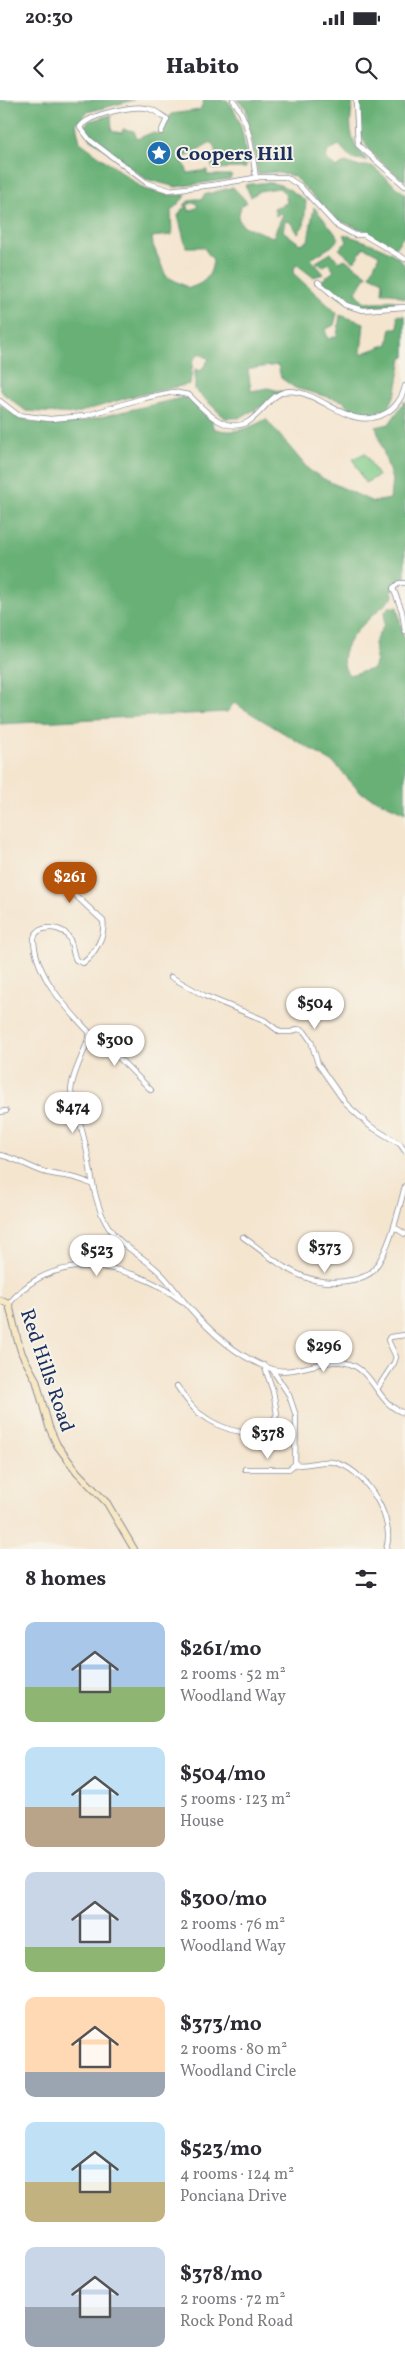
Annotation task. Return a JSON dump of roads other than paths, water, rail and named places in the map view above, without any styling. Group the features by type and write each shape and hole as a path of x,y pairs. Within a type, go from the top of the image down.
{"main road":[{"name":"Red Hills Road","path":"0,1300 9,1304 22,1354 36,1380 49,1427 57,1445 77,1472 107,1503 134,1549"}],"street":[{"path":"233,100 244,122 251,144 256,178"},
{"path":"356,100 358,144 405,186"},
{"path":"161,132 168,119 148,108 105,112 84,121 80,127 90,140 146,183 169,190 256,178 286,177 300,186 335,224 355,235 364,236 405,260"},
{"path":"318,282 345,305 363,310 405,307"},
{"path":"0,401 18,415 50,419 85,416 153,396 184,393 190,395 219,421 242,424 255,416 274,397 290,391 327,404 348,417 364,420 374,419 390,411 404,392 405,386"},
{"path":"405,583 399,583 393,588 402,612 405,632"},
{"path":"64,868 73,893 101,918 104,932 89,957 83,963 76,960 69,938 62,931 41,929 36,932 34,940 43,970 62,1005 151,1090"},
{"path":"171,977 205,996 264,1020 280,1032 290,1032 298,1029 304,1031 311,1040 318,1064 346,1104 370,1126 400,1144 405,1151"},
{"path":"90,1033 71,1086 71,1092 103,1216 112,1232 123,1245 156,1269 222,1341 234,1350 272,1369 282,1371 348,1362 359,1369 377,1388 386,1403 405,1413"},
{"path":"0,1155 12,1157 46,1172 79,1177 94,1185"},
{"path":"243,1237 294,1273 322,1283 338,1283 359,1279 374,1270 394,1227 405,1186"},
{"path":"394,1227 405,1234"},
{"path":"9,1304 24,1287 41,1277 57,1269 74,1266 101,1268 134,1274 151,1281 186,1303"},
{"path":"377,1388 394,1364 396,1357 388,1340 390,1337 405,1335"},
{"path":"176,1386 198,1412 230,1429 247,1434 261,1430 270,1424 277,1414 273,1392 264,1365"},
{"path":"245,1469 289,1469 295,1464 296,1416 289,1396 272,1369"},
{"path":"295,1464 301,1466 313,1462 328,1461 340,1463 364,1482 376,1497 384,1515 388,1531 386,1549"}],"place":[{"name":"Coopers Hill","path":"159,153"}]}
